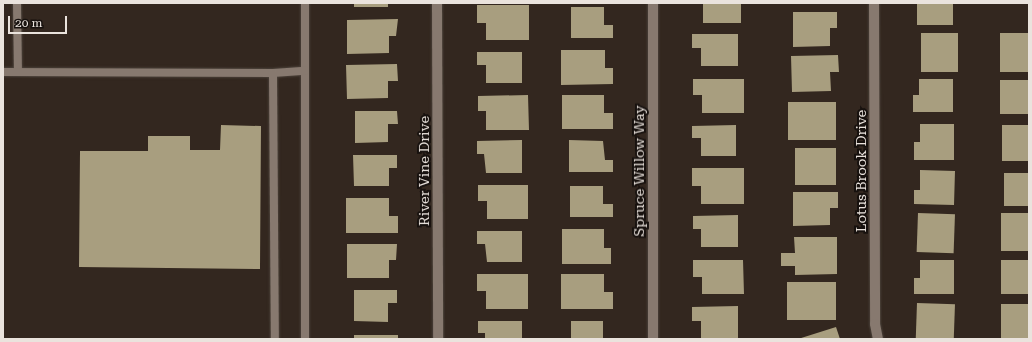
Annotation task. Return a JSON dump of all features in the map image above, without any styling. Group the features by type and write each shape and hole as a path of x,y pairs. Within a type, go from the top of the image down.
{"street":[{"name":"River Vine Drive","path":"437,3 438,339"},
{"name":"Spruce Willow Way","path":"653,3 653,339"},
{"name":"Lotus Brook Drive","path":"874,3 875,316 878,339"}],"lane":[{"path":"17,3 18,72"},
{"path":"305,3 305,339"},
{"path":"3,72 274,73 305,71"},
{"path":"274,73 275,339"}],"building":[{"path":"354,3 388,3 388,7 354,7"},
{"path":"703,3 741,3 741,23 703,23"},
{"path":"917,3 953,3 953,25 917,25"},
{"path":"477,5 529,5 529,40 486,40 486,23 477,23"},
{"path":"571,7 604,7 604,25 613,25 613,38 571,38"},
{"path":"793,12 837,12 837,28 830,28 830,46 793,47"},
{"path":"398,19 396,36 389,36 389,53 347,54 347,20"},
{"path":"921,33 958,33 958,72 921,72"},
{"path":"1000,33 1029,33 1029,72 1000,72"},
{"path":"692,34 738,34 738,66 701,66 701,48 692,48"},
{"path":"561,50 605,50 605,68 613,68 613,84 561,85"},
{"path":"477,52 522,52 522,83 486,83 486,65 477,65"},
{"path":"838,55 839,72 830,72 831,91 792,92 791,56"},
{"path":"397,64 398,81 388,81 388,98 347,99 346,65"},
{"path":"693,79 744,79 744,113 702,113 702,95 693,95"},
{"path":"919,79 953,79 953,112 913,112 913,95 919,95"},
{"path":"1000,80 1029,80 1029,114 1000,114"},
{"path":"528,95 529,130 486,130 486,111 478,111 478,96"},
{"path":"562,95 604,95 604,113 613,113 613,129 562,129"},
{"path":"788,102 836,102 836,140 788,140"},
{"path":"355,111 397,111 398,124 388,124 388,142 355,143"},
{"path":"920,124 954,124 954,160 914,160 914,142 920,142"},
{"path":"221,125 261,126 260,269 79,267 80,151 148,151 148,136 190,136 190,150 220,150"},
{"path":"736,125 736,156 701,156 701,138 692,138 692,126"},
{"path":"1002,125 1029,125 1029,161 1002,161"},
{"path":"522,140 522,173 486,173 484,154 477,154 477,141"},
{"path":"569,140 603,141 605,160 613,160 613,172 569,172"},
{"path":"795,148 836,148 836,185 795,185"},
{"path":"353,155 397,155 397,168 389,168 389,186 354,186"},
{"path":"692,168 744,168 744,204 701,204 701,186 692,186"},
{"path":"920,170 955,171 954,205 914,204 914,190 920,190"},
{"path":"1004,173 1029,173 1029,206 1004,206"},
{"path":"478,185 528,185 528,219 487,219 487,201 478,201"},
{"path":"570,186 603,186 603,204 613,204 613,217 570,217"},
{"path":"793,192 838,192 838,208 830,208 830,225 793,226"},
{"path":"346,198 389,198 389,216 398,216 398,233 346,233"},
{"path":"918,213 955,214 954,253 917,252"},
{"path":"1001,213 1029,213 1029,251 1001,251"},
{"path":"738,215 738,247 701,247 701,229 693,229 693,216"},
{"path":"562,229 604,229 604,248 611,248 611,264 562,264"},
{"path":"477,231 522,231 522,262 487,262 485,244 477,244"},
{"path":"794,237 837,237 837,274 795,275 795,266 781,266 781,253 795,253"},
{"path":"347,244 397,244 396,260 389,260 389,278 347,278"},
{"path":"693,260 743,260 744,294 702,294 702,277 693,277"},
{"path":"920,260 954,260 954,294 914,294 914,278 920,278"},
{"path":"1001,260 1029,260 1029,294 1001,294"},
{"path":"477,274 528,274 528,309 486,309 486,291 477,291"},
{"path":"561,274 604,274 604,292 613,292 613,309 561,309"},
{"path":"787,282 836,282 836,320 787,320"},
{"path":"354,290 397,290 397,303 388,303 388,322 354,321"},
{"path":"917,303 955,304 954,339 916,338"},
{"path":"1001,304 1029,304 1029,339 1001,339"},
{"path":"738,306 738,339 701,339 701,321 692,321 692,307"},
{"path":"478,321 522,321 522,339 485,339 485,333 478,333"},
{"path":"571,321 603,321 603,339 571,339"},
{"path":"836,327 840,339 798,339"},
{"path":"354,335 398,335 398,339 354,339"}]}
